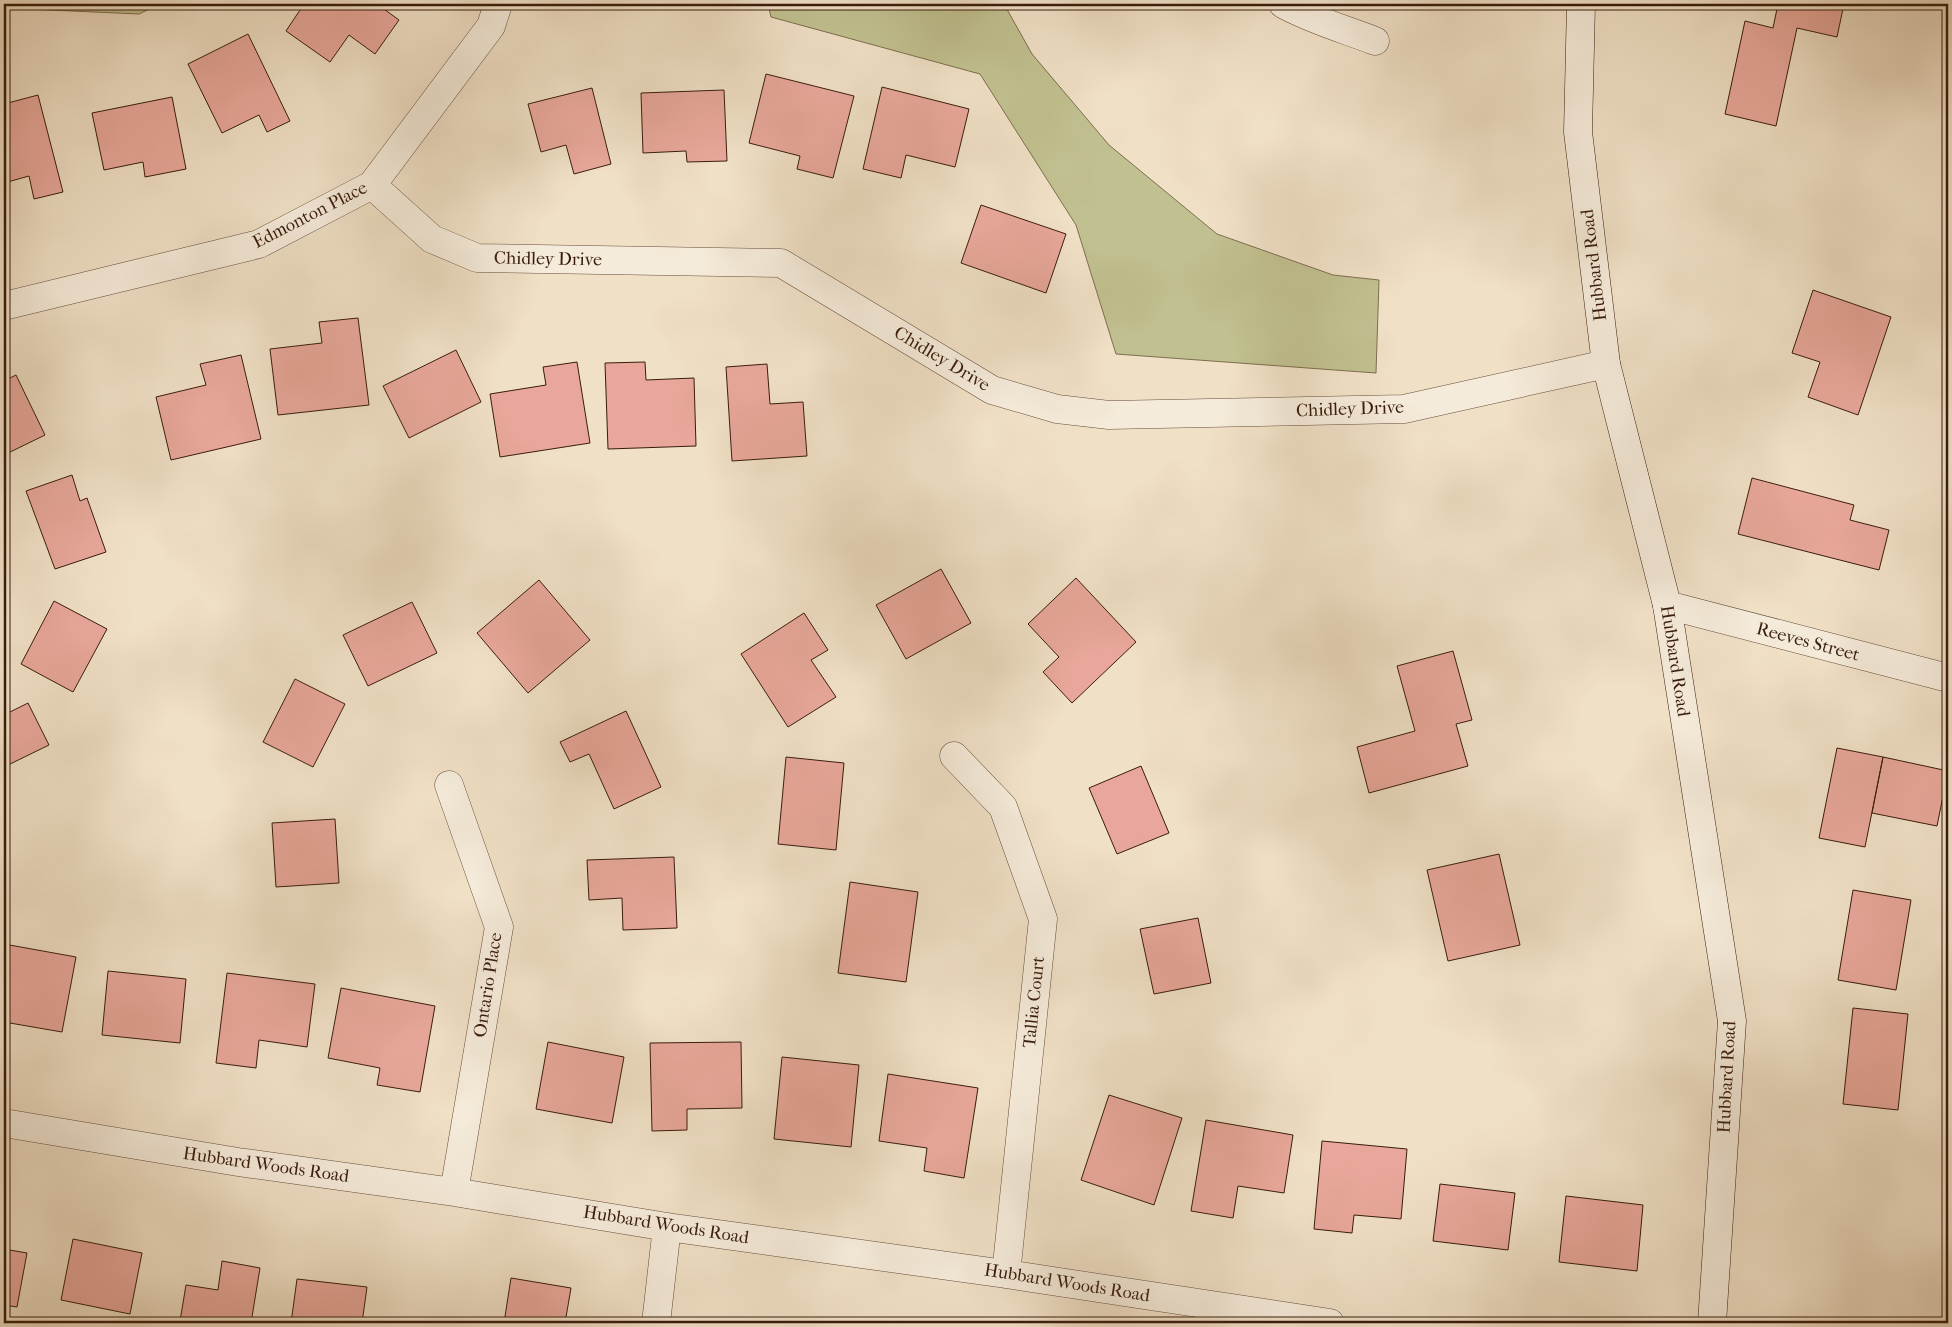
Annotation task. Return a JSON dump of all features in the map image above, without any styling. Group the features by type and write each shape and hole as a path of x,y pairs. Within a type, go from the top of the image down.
{"street":[{"name":"Edmonton Place","path":"4,306 259,244 372,185 491,26 498,4"},
{"path":"1283,4 1315,20 1342,28 1375,42"},
{"name":"Hubbard Road","path":"1581,4 1578,132 1606,364 1667,605 1732,1020 1712,1323"},
{"name":"Chidley Drive","path":"372,185 432,238 477,258 781,263 992,390 1057,409 1110,415 1404,409 1606,364"},
{"name":"Reeves Street","path":"1667,605 1948,678"},
{"name":"Tallia Court","path":"954,756 1003,807 1043,919 1006,1274"},
{"name":"Ontario Place","path":"449,785 499,927 454,1192"},
{"name":"Hubbard Woods Road","path":"4,1123 238,1162 454,1192 667,1227 1006,1274 1330,1323"},
{"path":"656,1323 667,1227"}],"shaded area":[{"path":"4,4 160,4 139,14 4,8"},
{"path":"768,4 1004,4 1032,54 1109,145 1217,234 1333,275 1379,280 1376,373 1116,354 1076,225 980,74 771,17"}],"building":[{"path":"304,4 377,4 399,20 375,54 349,35 330,62 286,31"},
{"path":"1778,4 1844,4 1837,37 1797,28 1776,126 1725,114 1745,21 1773,28"},
{"path":"248,34 290,121 267,132 259,115 222,133 188,64"},
{"path":"766,74 854,96 833,178 797,169 800,156 749,143"},
{"path":"882,87 969,109 955,167 906,155 901,178 863,169"},
{"path":"592,88 611,164 574,174 566,145 541,152 528,104"},
{"path":"724,90 727,161 687,162 686,151 643,153 641,93"},
{"path":"38,95 63,192 34,199 29,176 4,183 4,104"},
{"path":"172,97 186,169 145,177 143,162 104,170 92,113"},
{"path":"981,205 1066,234 1046,293 961,263"},
{"path":"1813,290 1891,317 1858,415 1808,397 1820,362 1792,353"},
{"path":"358,318 369,405 278,415 270,349 322,343 319,322"},
{"path":"456,350 481,402 409,438 383,386"},
{"path":"241,355 261,439 171,460 156,397 206,385 200,364"},
{"path":"577,362 590,443 500,457 490,394 546,385 543,367"},
{"path":"645,362 646,380 694,378 696,446 608,449 605,363"},
{"path":"767,364 770,404 803,402 807,456 732,461 726,367"},
{"path":"16,375 45,435 4,455 4,381"},
{"path":"72,475 80,501 87,498 106,552 55,569 26,491"},
{"path":"1752,478 1854,505 1850,520 1889,530 1879,570 1738,534"},
{"path":"941,569 971,623 906,659 876,605"},
{"path":"1076,578 1136,642 1072,703 1043,672 1059,657 1028,624"},
{"path":"539,580 590,640 528,693 477,633"},
{"path":"54,601 107,629 73,692 21,664"},
{"path":"412,602 437,653 368,686 343,635"},
{"path":"804,613 828,650 811,660 836,697 788,727 741,654"},
{"path":"1453,651 1472,720 1456,724 1468,766 1369,793 1357,747 1415,731 1397,666"},
{"path":"295,679 345,704 313,767 263,742"},
{"path":"28,703 49,745 4,767 4,715"},
{"path":"626,711 661,787 614,809 589,754 570,762 560,742"},
{"path":"1837,748 1883,757 1865,847 1819,838"},
{"path":"786,757 844,763 836,850 778,844"},
{"path":"1883,757 1948,771 1937,826 1872,813"},
{"path":"1141,766 1169,833 1117,854 1089,788"},
{"path":"335,819 339,883 276,887 272,823"},
{"path":"1499,854 1520,945 1448,961 1427,870"},
{"path":"674,857 677,928 623,930 622,898 589,900 587,860"},
{"path":"850,882 918,892 906,982 838,973"},
{"path":"1853,890 1911,900 1896,990 1838,980"},
{"path":"1198,918 1211,983 1154,994 1140,929"},
{"path":"4,944 76,957 62,1032 4,1022"},
{"path":"108,971 186,979 180,1043 102,1035"},
{"path":"227,973 315,984 307,1047 259,1040 256,1068 216,1063"},
{"path":"341,988 435,1006 420,1092 377,1085 380,1068 328,1058"},
{"path":"1853,1008 1908,1014 1898,1110 1843,1104"},
{"path":"548,1042 624,1057 612,1123 536,1109"},
{"path":"741,1042 742,1108 687,1109 687,1130 652,1131 650,1043"},
{"path":"782,1057 859,1065 851,1147 774,1139"},
{"path":"888,1074 978,1088 964,1178 924,1171 927,1148 879,1141"},
{"path":"1109,1095 1182,1118 1154,1205 1081,1180"},
{"path":"1206,1120 1293,1135 1284,1193 1238,1186 1233,1218 1191,1211"},
{"path":"1322,1141 1407,1149 1401,1219 1354,1215 1352,1233 1314,1229"},
{"path":"1440,1184 1515,1193 1508,1250 1433,1241"},
{"path":"1566,1196 1643,1205 1637,1271 1559,1262"},
{"path":"73,1239 142,1253 130,1314 61,1300"},
{"path":"4,1249 27,1253 17,1307 4,1305"},
{"path":"222,1261 260,1268 251,1323 192,1323 180,1321 186,1285 218,1290"},
{"path":"511,1278 571,1288 565,1323 504,1323"},
{"path":"297,1279 367,1287 362,1323 291,1323"}]}
